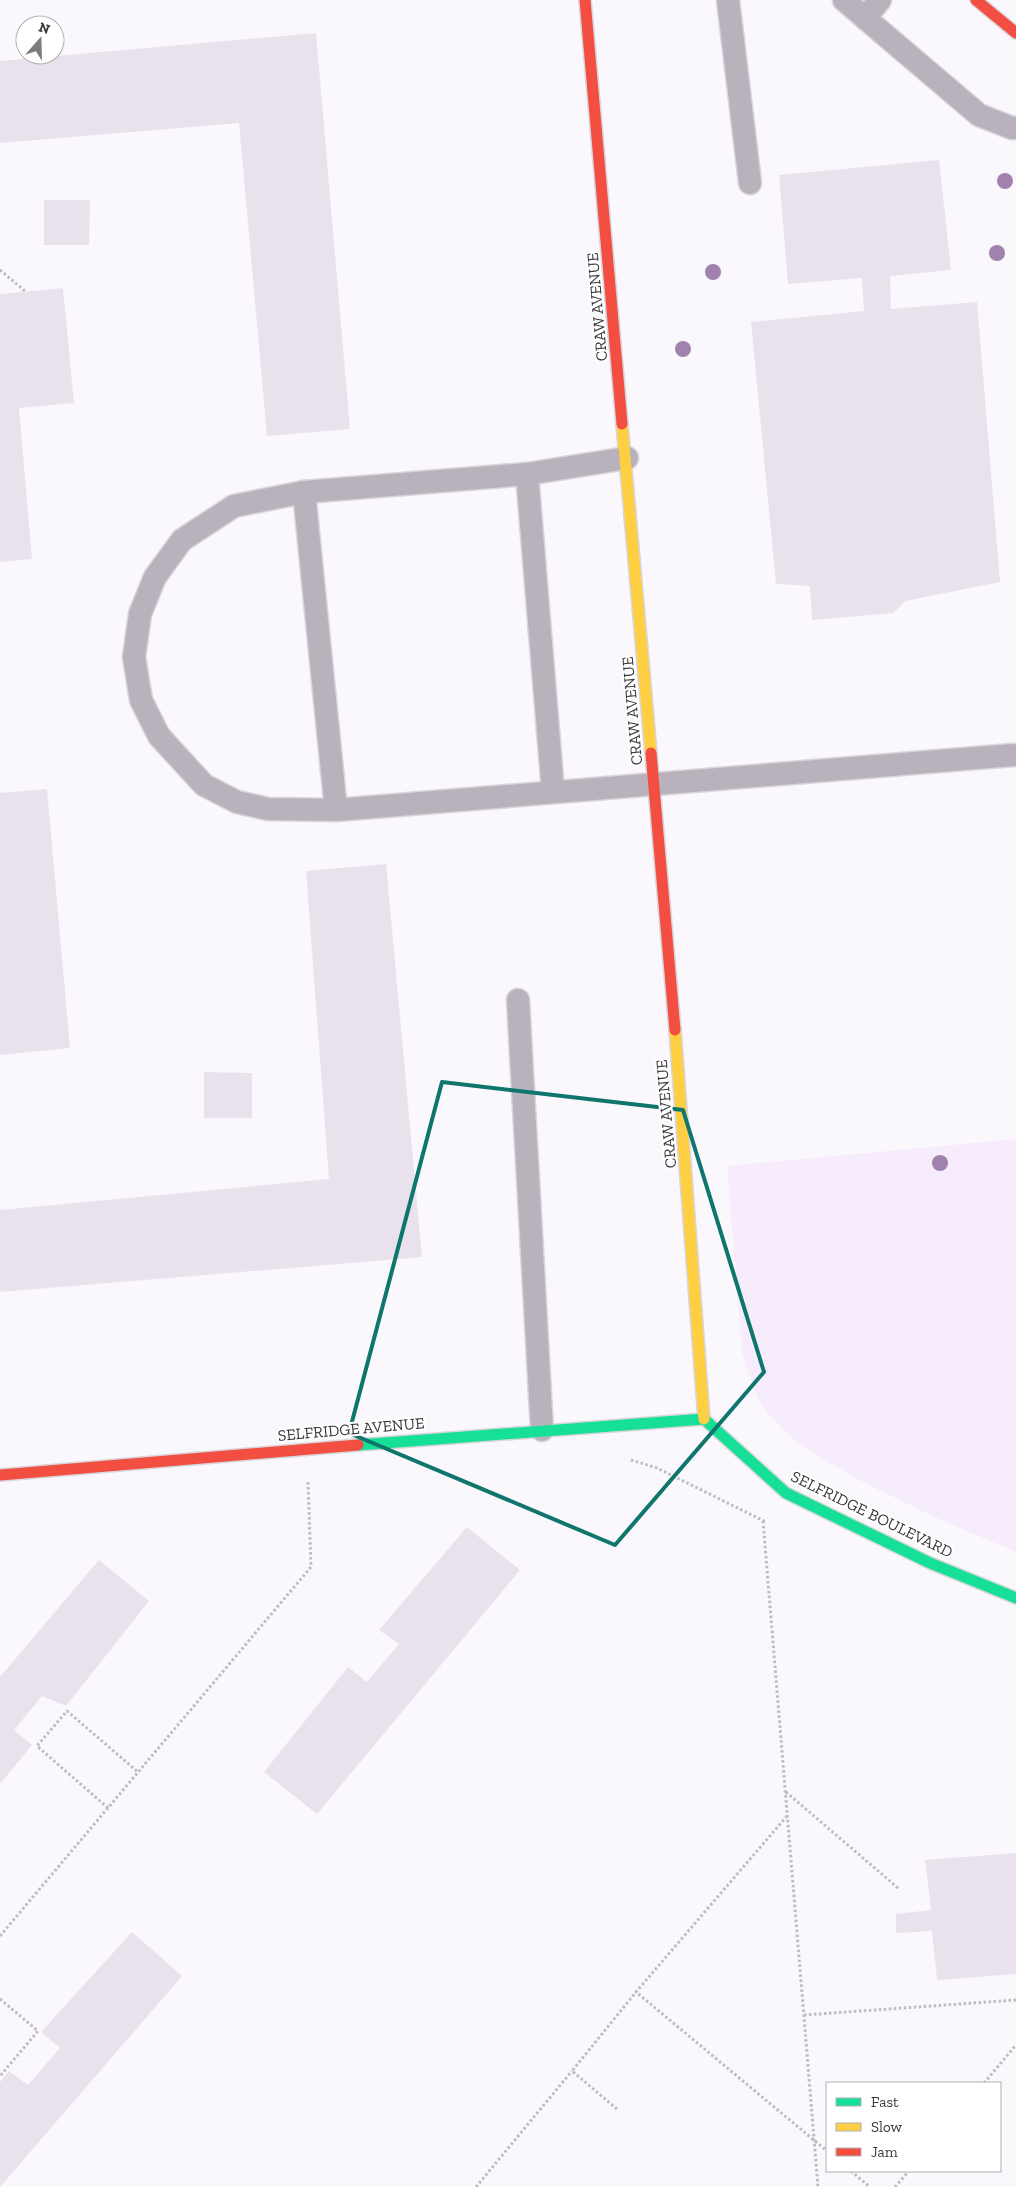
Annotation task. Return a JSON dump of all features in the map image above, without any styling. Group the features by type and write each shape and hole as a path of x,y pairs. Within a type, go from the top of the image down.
{"street":[{"name":"CRAW AVENUE","path":"585,0 627,458 685,1142 704,1419"},
{"path":"976,0 1016,33"},
{"name":"SELFRIDGE AVENUE","path":"0,1475 542,1430 704,1419"},
{"name":"SELFRIDGE BOULEVARD","path":"704,1419 786,1493 930,1562 1016,1598"}],"lane":[{"path":"728,0 750,183"},
{"path":"844,0 978,115 1016,128"},
{"path":"865,18 880,0"},
{"path":"627,458 527,474 304,492 234,506 182,540 155,577 140,614 134,656 141,700 159,736 204,785 237,802 268,809 336,810 1013,755"},
{"path":"527,474 553,791"},
{"path":"304,492 336,810"},
{"path":"518,1000 542,1430"}],"path":[{"path":"0,270 25,291"},
{"path":"626,1459 657,1468 772,1525"},
{"path":"0,1936 311,1567 308,1480 298,1481"},
{"path":"763,1521 818,2187"},
{"path":"108,1808 37,1746 67,1711 138,1772"},
{"path":"785,1792 898,1888"},
{"path":"476,2187 636,1992 787,1816"},
{"path":"636,1992 826,2150"},
{"path":"0,1999 38,2031 0,2076"},
{"path":"804,2015 1016,2000"},
{"path":"985,2082 1016,2046"},
{"path":"572,2071 617,2108"},
{"path":"852,2172 870,2187"},
{"path":"895,2187 908,2172"}],"highlighted area":[{"path":"442,1082 683,1110 764,1372 615,1545 349,1433"}],"shaded area":[{"path":"1016,1139 1016,1552 936,1518 853,1477 802,1446 769,1415 757,1397 742,1353 727,1166"}],"building":[{"path":"316,33 350,429 267,436 239,123 0,143 0,61 15,60 15,65 65,65 65,55"},
{"path":"939,160 951,270 890,276 891,309 977,302 1000,582 905,601 893,613 812,620 810,586 776,584 751,322 864,311 862,278 788,284 779,175"},
{"path":"44,200 90,200 89,245 44,245"},
{"path":"63,288 74,403 19,408 32,559 0,562 0,294"},
{"path":"47,789 70,1048 0,1055 0,793"},
{"path":"386,864 422,1257 0,1292 0,1210 329,1179 306,871"},
{"path":"204,1072 252,1073 252,1118 204,1118"},
{"path":"467,1527 520,1570 317,1814 264,1772 348,1667 367,1682 399,1644 379,1630"},
{"path":"99,1560 149,1601 66,1706 42,1696 14,1730 32,1745 0,1784 0,1677"},
{"path":"1016,1853 1016,1974 937,1980 932,1931 896,1933 896,1914 931,1910 925,1860"},
{"path":"132,1932 182,1976 0,2187 0,2082 9,2071 28,2085 60,2048 41,2032"}],"traffic: fast":[{"path":"704,1419 786,1493 930,1563 1016,1598"},
{"path":"358,1445 704,1419"}],"traffic: slow":[{"path":"622,424 651,753"},
{"path":"675,1030 704,1419"}],"traffic: jam":[{"path":"585,0 622,424"},
{"path":"976,0 1016,33"},
{"path":"651,753 675,1030"},
{"path":"0,1475 358,1445"}]}
